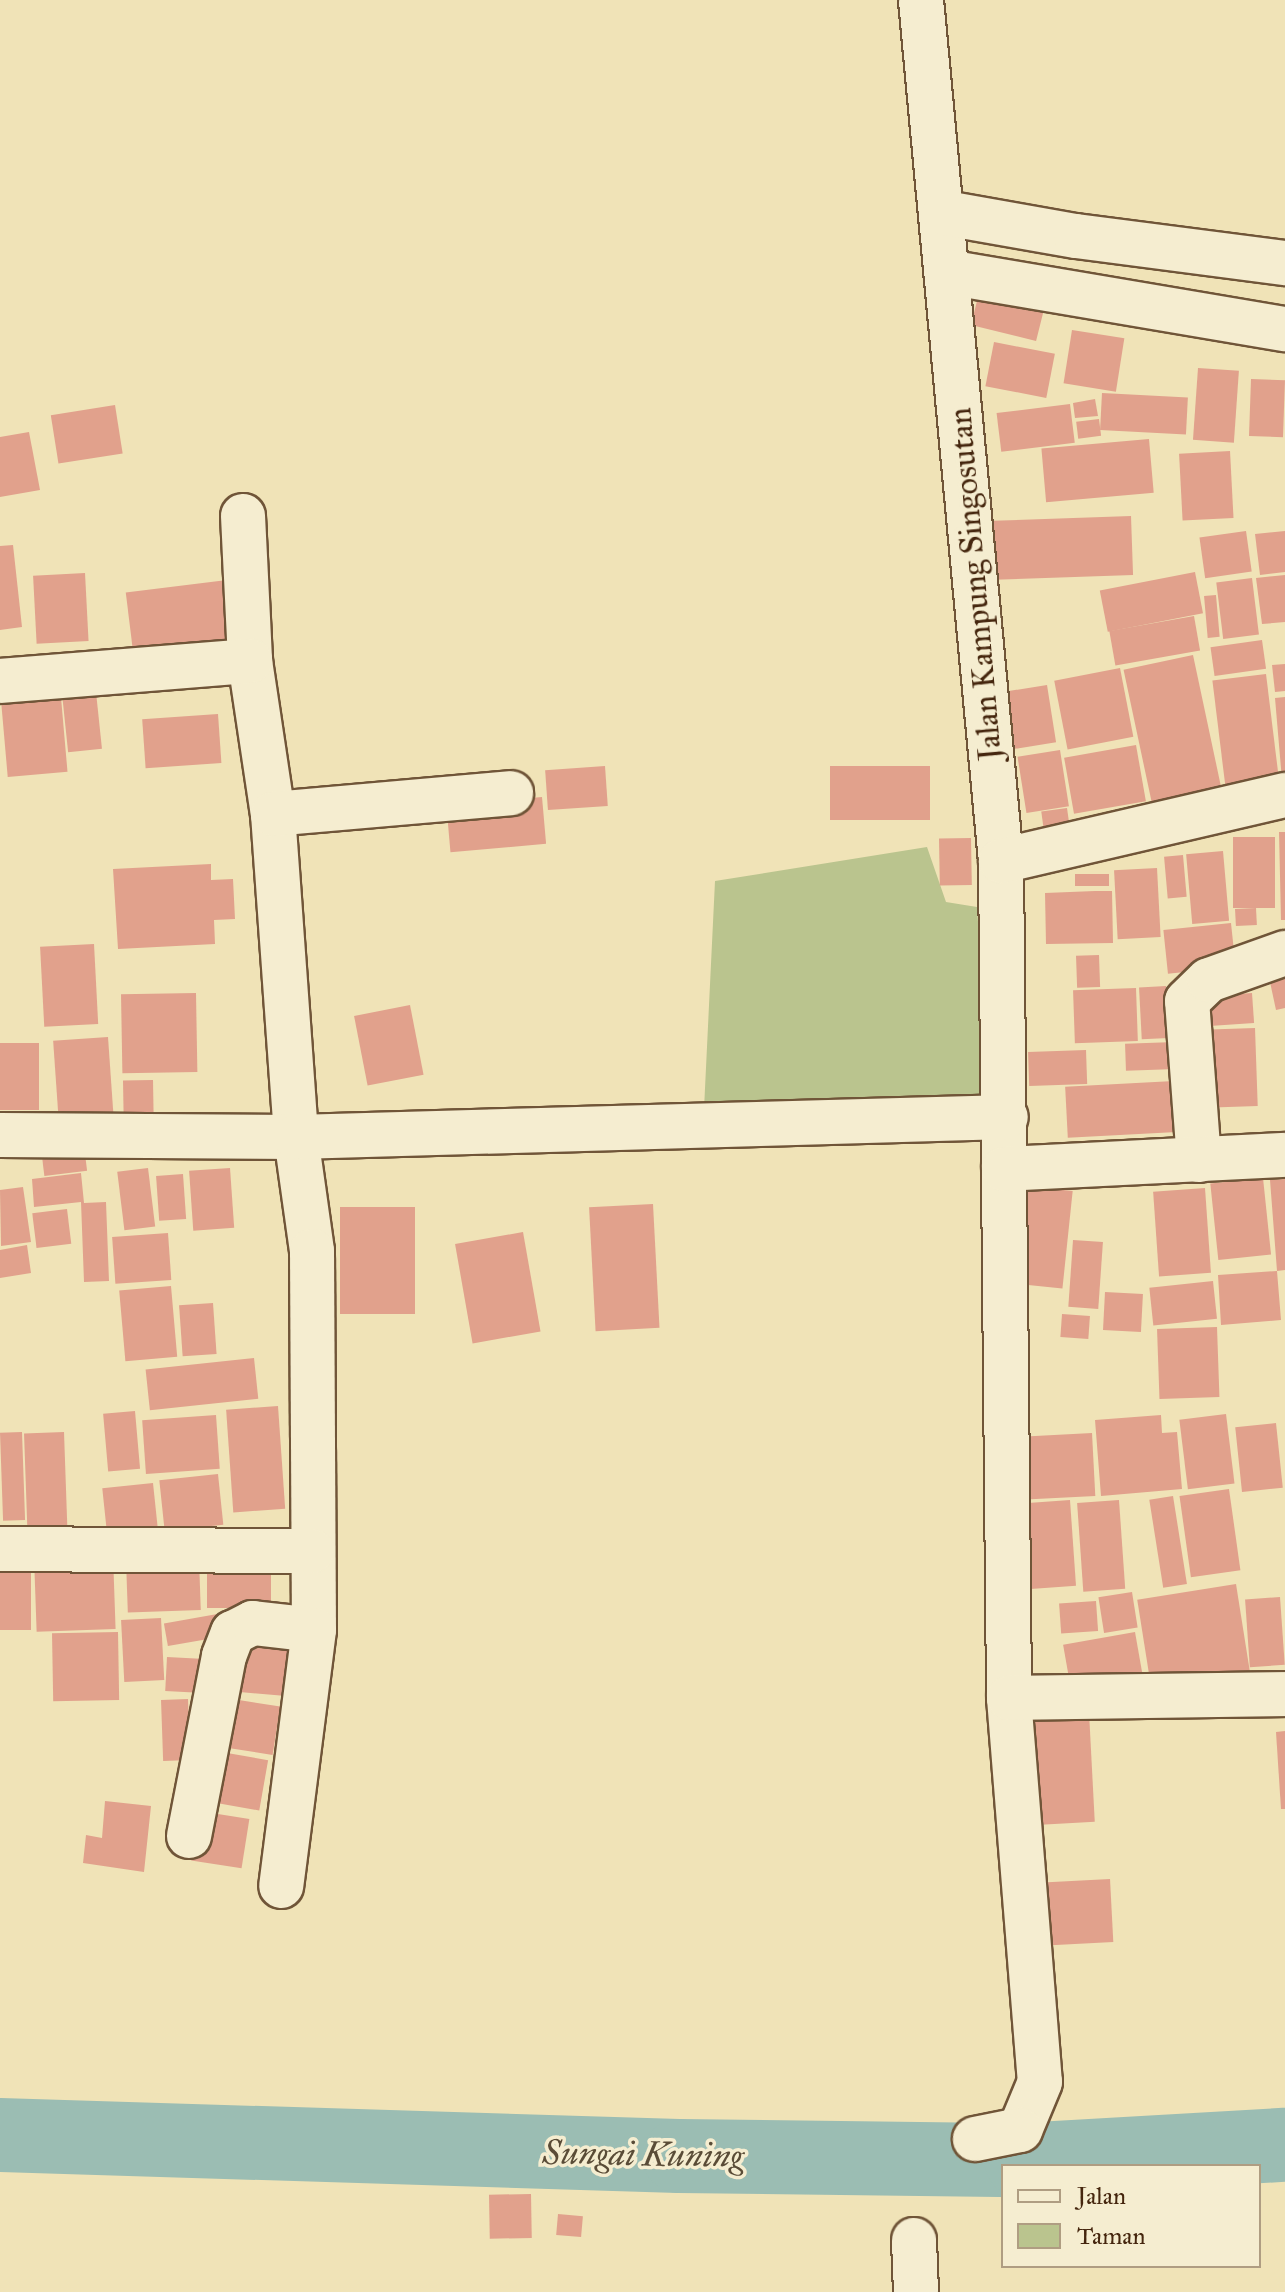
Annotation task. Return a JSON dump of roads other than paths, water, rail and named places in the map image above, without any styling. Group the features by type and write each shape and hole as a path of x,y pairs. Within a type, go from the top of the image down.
{"street":[{"name":"Jalan Kampung Singosutan","path":"921,0 945,213 947,272 1001,861 1006,1117 1009,1698 1040,2082 1020,2130 975,2139"},
{"path":"945,213 1285,263"},
{"path":"947,272 1285,329"},
{"path":"243,516 250,661 273,814 296,1137 312,1251 314,1630 281,1886"},
{"path":"0,681 250,661"},
{"path":"273,814 511,793"},
{"path":"1001,861 1285,795"},
{"path":"1199,1160 1187,1001 1209,980 1285,953"},
{"path":"0,1135 296,1137 1006,1117"},
{"path":"1004,1169 1285,1155"},
{"path":"0,1549 312,1551"},
{"path":"189,1836 224,1656 233,1633 253,1623 314,1630"},
{"path":"1009,1698 1285,1694"},
{"path":"914,2240 916,2292"}],"waterway":[{"name":"Sungai Kuning","path":"0,2135 679,2156 1021,2160 1285,2145"}]}
